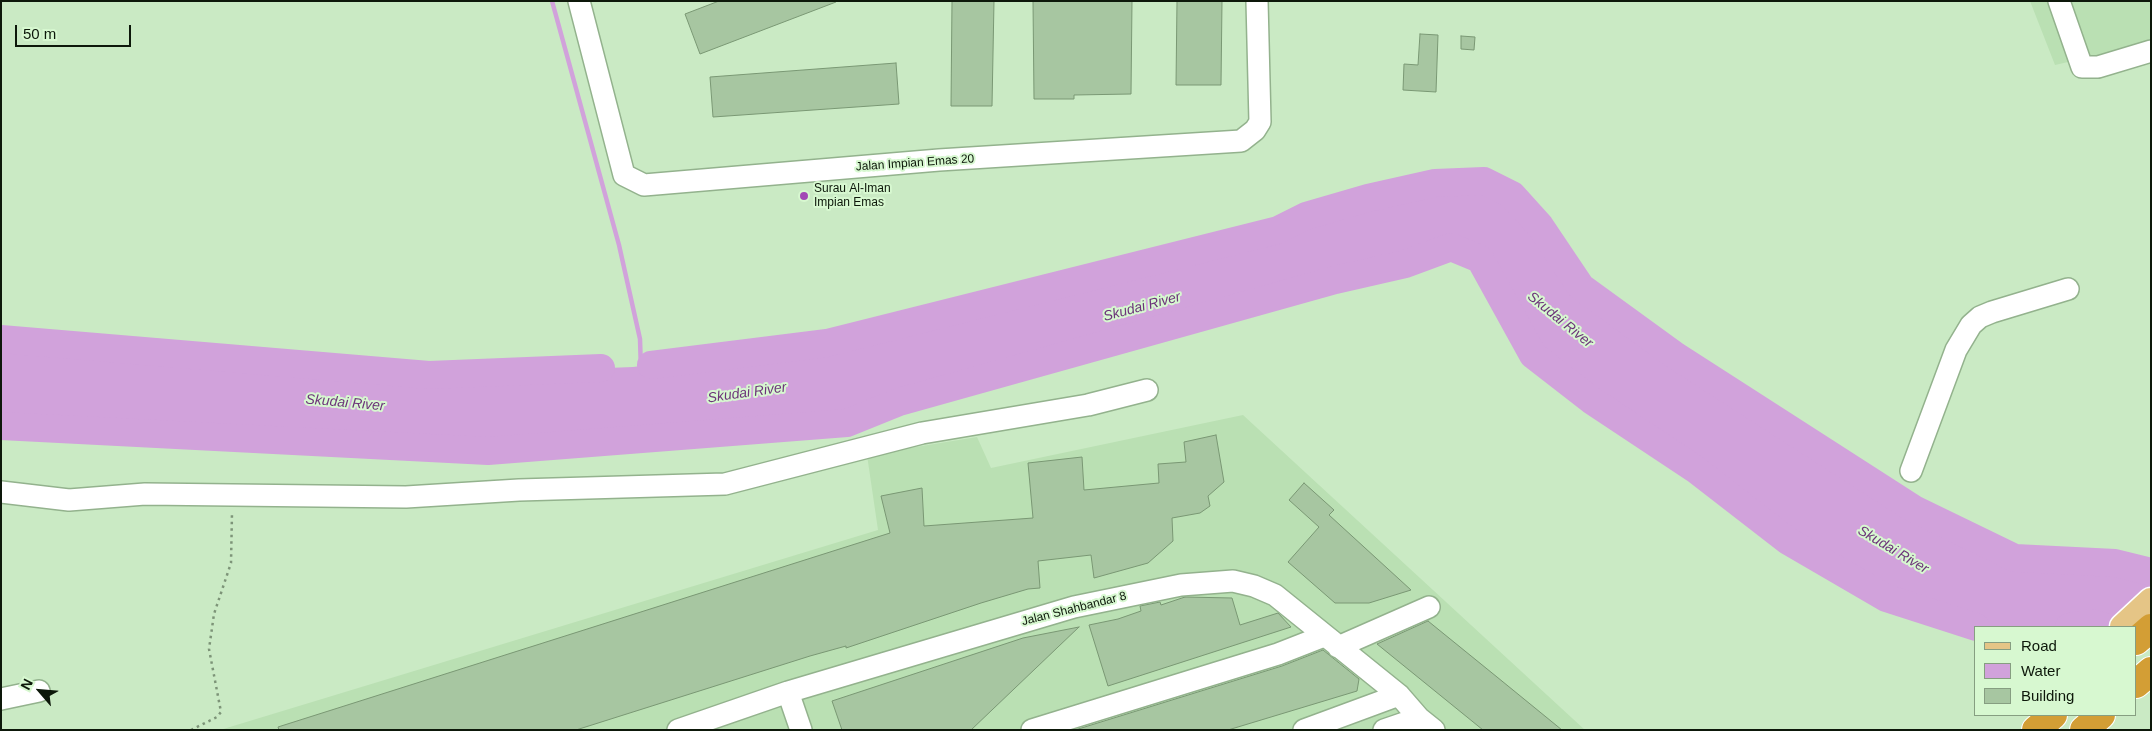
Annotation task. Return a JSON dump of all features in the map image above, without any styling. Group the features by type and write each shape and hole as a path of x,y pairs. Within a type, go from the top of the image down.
{"highway":[{"path":"2137,640 2151,628"},
{"path":"2137,683 2151,671"},
{"path":"2084,730 2100,716"}],"main road":[{"path":"2124,626 2151,601"}],"street":[{"name":"Jalan Impian Emas 20","path":"579,1 624,175 644,185 938,160 1241,140 1255,130 1260,122 1257,1"},
{"path":"2059,1 2082,67 2098,67 2151,51"},
{"path":"1911,471 1956,350 1971,325 1980,317 1992,312 2068,289"},
{"path":"1,492 69,500 145,494 406,497 519,490 725,484 922,433 1088,405 1147,390"},
{"name":"Jalan Shahbandar 8","path":"678,730 702,726 788,692 1074,607 1152,590 1211,581 1233,581 1254,586 1275,595 1399,695 1427,724"},
{"path":"1032,730 1269,657 1331,642 1429,607"},
{"path":"1,699 39,691"},
{"path":"788,692 801,730"},
{"path":"1304,730 1399,695"},
{"path":"1384,730 1427,724"}],"path":[{"path":"191,730 217,717 221,712 209,649 214,614 231,563 232,514 228,495"}],"shaded area":[{"path":"2030,1 2151,1 2151,43 2055,65"},
{"path":"1243,415 1585,730 220,730 878,530 867,455 977,437 991,468"}],"water":[{"name":"Skudai River","path":"1484,181 1512,195 1540,226 1581,287 1676,356 1914,509 2015,558 2115,563 2151,572 2151,641 2137,626 2102,626 2091,623 2074,626 1974,626 1885,598 1788,541 1695,469 1591,400 1533,355 1480,259 1451,247 1405,264 1335,280 899,402 847,423 488,451 1,426 1,339 429,375 633,367 827,343 1278,230 1306,216 1368,198 1435,183"}],"building":[{"path":"719,1 836,2 700,54 685,14"},
{"path":"952,1 994,1 992,106 951,106"},
{"path":"1033,1 1132,1 1131,94 1074,95 1074,99 1034,99"},
{"path":"1177,1 1222,1 1221,85 1176,85"},
{"path":"1420,34 1438,35 1436,92 1403,90 1404,64 1418,65"},
{"path":"1461,36 1475,37 1474,50 1461,49"},
{"path":"896,63 899,104 713,117 710,77"},
{"path":"1216,435 1224,482 1208,496 1210,506 1200,513 1172,518 1173,541 1148,563 1094,578 1091,555 1038,561 1040,588 1028,589 981,603 846,648 846,646 810,656 576,730 279,730 278,727 890,533 881,496 922,488 924,526 1033,518 1028,463 1082,457 1084,490 1159,483 1158,464 1186,462 1184,442"},
{"path":"1304,483 1334,510 1329,515 1411,590 1369,603 1335,603 1288,562 1319,527 1289,500"},
{"path":"1185,597 1232,598 1240,625 1278,613 1291,627 1108,686 1089,625 1118,619 1141,611 1140,606 1160,602 1161,605"},
{"path":"1428,621 1562,730 1483,730 1377,644"},
{"path":"1079,627 971,730 842,730 832,701 1023,638"},
{"path":"1323,650 1359,679 1357,691 1228,730 1075,730 1282,666"}],"waterway":[{"path":"552,1 619,245 640,339 641,371"},
{"path":"651,365 827,343 1278,230 1306,216 1368,198 1435,183 1484,181 1512,195 1540,226 1581,287 1676,356 1914,509 2015,558 2115,563 2151,572"},
{"path":"1,426 488,451 847,423 899,402 1335,280 1405,264 1451,247 1480,259 1533,355 1591,400 1695,469 1788,541 1886,598 1974,626"},
{"path":"1,339 429,375 601,368"},
{"path":"2074,626 2091,623 2102,626"}],"place":[{"name":"Surau Al-Iman Impian Emas","path":"804,196"}]}
